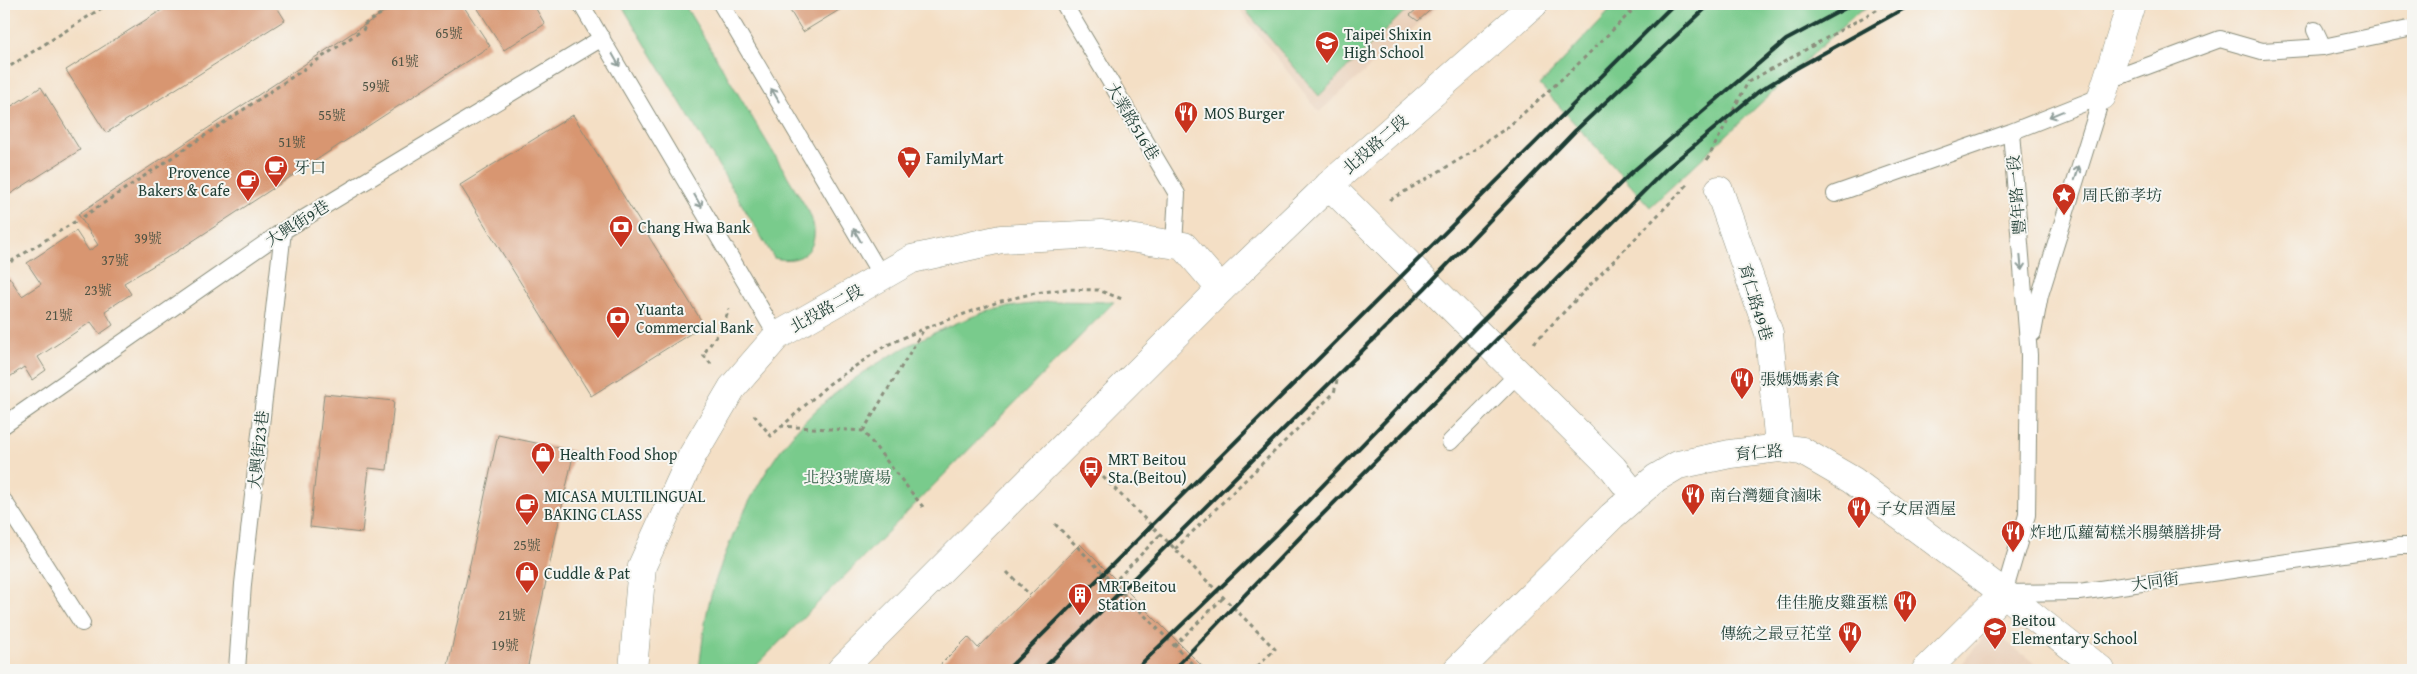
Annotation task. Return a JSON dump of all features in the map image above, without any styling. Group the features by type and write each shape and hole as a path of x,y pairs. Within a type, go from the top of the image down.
{"street":[{"name":"北投路二段","path":"841,670 1220,289 1329,185 1534,4"},
{"name":"豐年路一段","path":"2104,88 2131,4"},
{"path":"1329,185 1613,468 1634,494"},
{"name":"育仁路49巷","path":"1719,190 1769,333 1779,448"},
{"name":"北投路二段","path":"633,670 642,566 692,456 732,388 777,336 912,259 1002,239 1102,234 1184,246 1220,289"},
{"name":"育仁路","path":"1457,670 1634,494 1656,478 1678,465 1730,454 1779,448 1802,451 1852,480 2004,593 2101,670"},
{"path":"1926,670 2004,593"}],"lane":[{"path":"581,4 777,336"},
{"path":"721,4 882,277"},
{"name":"大業路516巷","path":"1064,4 1177,194 1174,244"},
{"path":"2104,88 2220,39 2262,51 2323,47 2413,28"},
{"path":"2315,30 2323,47"},
{"name":"大興街9巷","path":"4,425 283,231 602,38"},
{"name":"豐年路一段","path":"2004,593 2027,515 2029,355 2011,132 2104,88"},
{"name":"豐年路一段","path":"2029,355 2040,294 2104,88"},
{"path":"1835,194 2011,132"},
{"name":"大興街23巷","path":"237,670 244,575 283,231"},
{"path":"1450,442 1518,374"},
{"path":"4,501 82,623"},
{"name":"大同街","path":"2004,593 2079,592 2399,546 2413,546"}],"path":[{"path":"4,70 108,4"},
{"path":"83,217 364,29 362,26 396,4"},
{"path":"1388,201 1462,158 1508,127 1573,69 1639,4"},
{"path":"4,266 76,221"},
{"path":"771,436 780,426 830,384 885,346 925,328 1001,301 1035,293 1066,289 1098,290 1122,299"},
{"path":"1175,549 1334,393 1338,376 1406,307"},
{"path":"863,431 925,328"},
{"path":"780,426 863,431 924,507"},
{"path":"1102,477 1275,649 1254,670"},
{"path":"1055,524 1198,670"},
{"path":"1112,584 1160,535"},
{"path":"1007,572 1030,594"},
{"path":"1174,646 1223,598"}],"shaded area":[{"name":"Taipei Shixin High School","path":"1238,4 1441,4 1319,112 1244,16"},
{"name":"Beitou Elementary School","path":"1990,629 2043,670 1957,670"}],"green space":[{"path":"621,4 684,4 809,212 813,223 813,242 804,255 786,260 774,258"},
{"name":"Taipei Shixin High School","path":"1244,4 1412,4 1319,96 1248,13"},
{"path":"1616,4 1874,4 1858,12 1650,207 1540,85"},
{"name":"北投3號廣場","path":"1053,301 1114,302 752,670 699,670 703,634 710,599 735,530 760,482 788,440 803,423 842,388 886,358 933,333 982,313 1008,307"}],"building":[{"path":"171,4 275,4 285,20 106,133 66,70"},
{"path":"396,4 462,4 490,46 173,254 124,283 131,294 105,311 113,325 100,334 91,322 38,357 46,370 32,380 24,367 4,381 4,280 9,277 22,296 41,284 27,263 76,231 89,251 98,245 78,214"},
{"path":"475,4 533,4 545,24 504,50"},
{"path":"786,4 849,4 803,32"},
{"path":"1423,4 1437,4 1418,21 1410,15"},
{"path":"41,87 80,150 4,198 4,111"},
{"path":"573,115 704,325 591,396 460,185"},
{"path":"324,394 394,401 387,470 369,468 362,533 310,527"},
{"path":"498,435 574,451 527,670 447,670"},
{"name":"MRT Beitou Station","path":"1080,544 1206,670 935,670 968,637 978,648"}],"railway":[{"path":"1007,670 1674,4"},
{"path":"1042,670 1425,288 1575,131 1710,4"},
{"path":"1135,670 1276,534 1475,328 1631,173 1786,40 1853,4"},
{"path":"1173,670 1307,530 1666,169 1758,92 1795,69 1912,4"}],"place":[{"name":"Taipei Shixin High School","path":"1327,64"},
{"name":"MOS Burger","path":"1186,134"},
{"name":"FamilyMart","path":"909,179"},
{"name":"牙口","path":"276,188"},
{"name":"Provence Bakers & Cafe","path":"248,202"},
{"name":"周氏節孝坊","path":"2064,216"},
{"name":"Chang Hwa Bank","path":"621,248"},
{"name":"Yuanta Commercial Bank","path":"618,339"},
{"name":"張媽媽素食","path":"1742,400"},
{"name":"Health Food Shop","path":"543,475"},
{"name":"MRT Beitou Sta.(Beitou)","path":"1091,489"},
{"name":"南台灣麵食滷味","path":"1693,516"},
{"name":"MICASA MULTILINGUAL BAKING CLASS","path":"527,526"},
{"name":"子女居酒屋","path":"1859,529"},
{"name":"炸地瓜蘿蔔糕米腸藥膳排骨","path":"2013,553"},
{"name":"Cuddle & Pat","path":"527,594"},
{"name":"MRT Beitou Station","path":"1080,616"},
{"name":"佳佳脆皮雞蛋糕","path":"1905,623"},
{"name":"Beitou Elementary School","path":"1995,650"},
{"name":"傳統之最豆花堂","path":"1850,654"}]}
